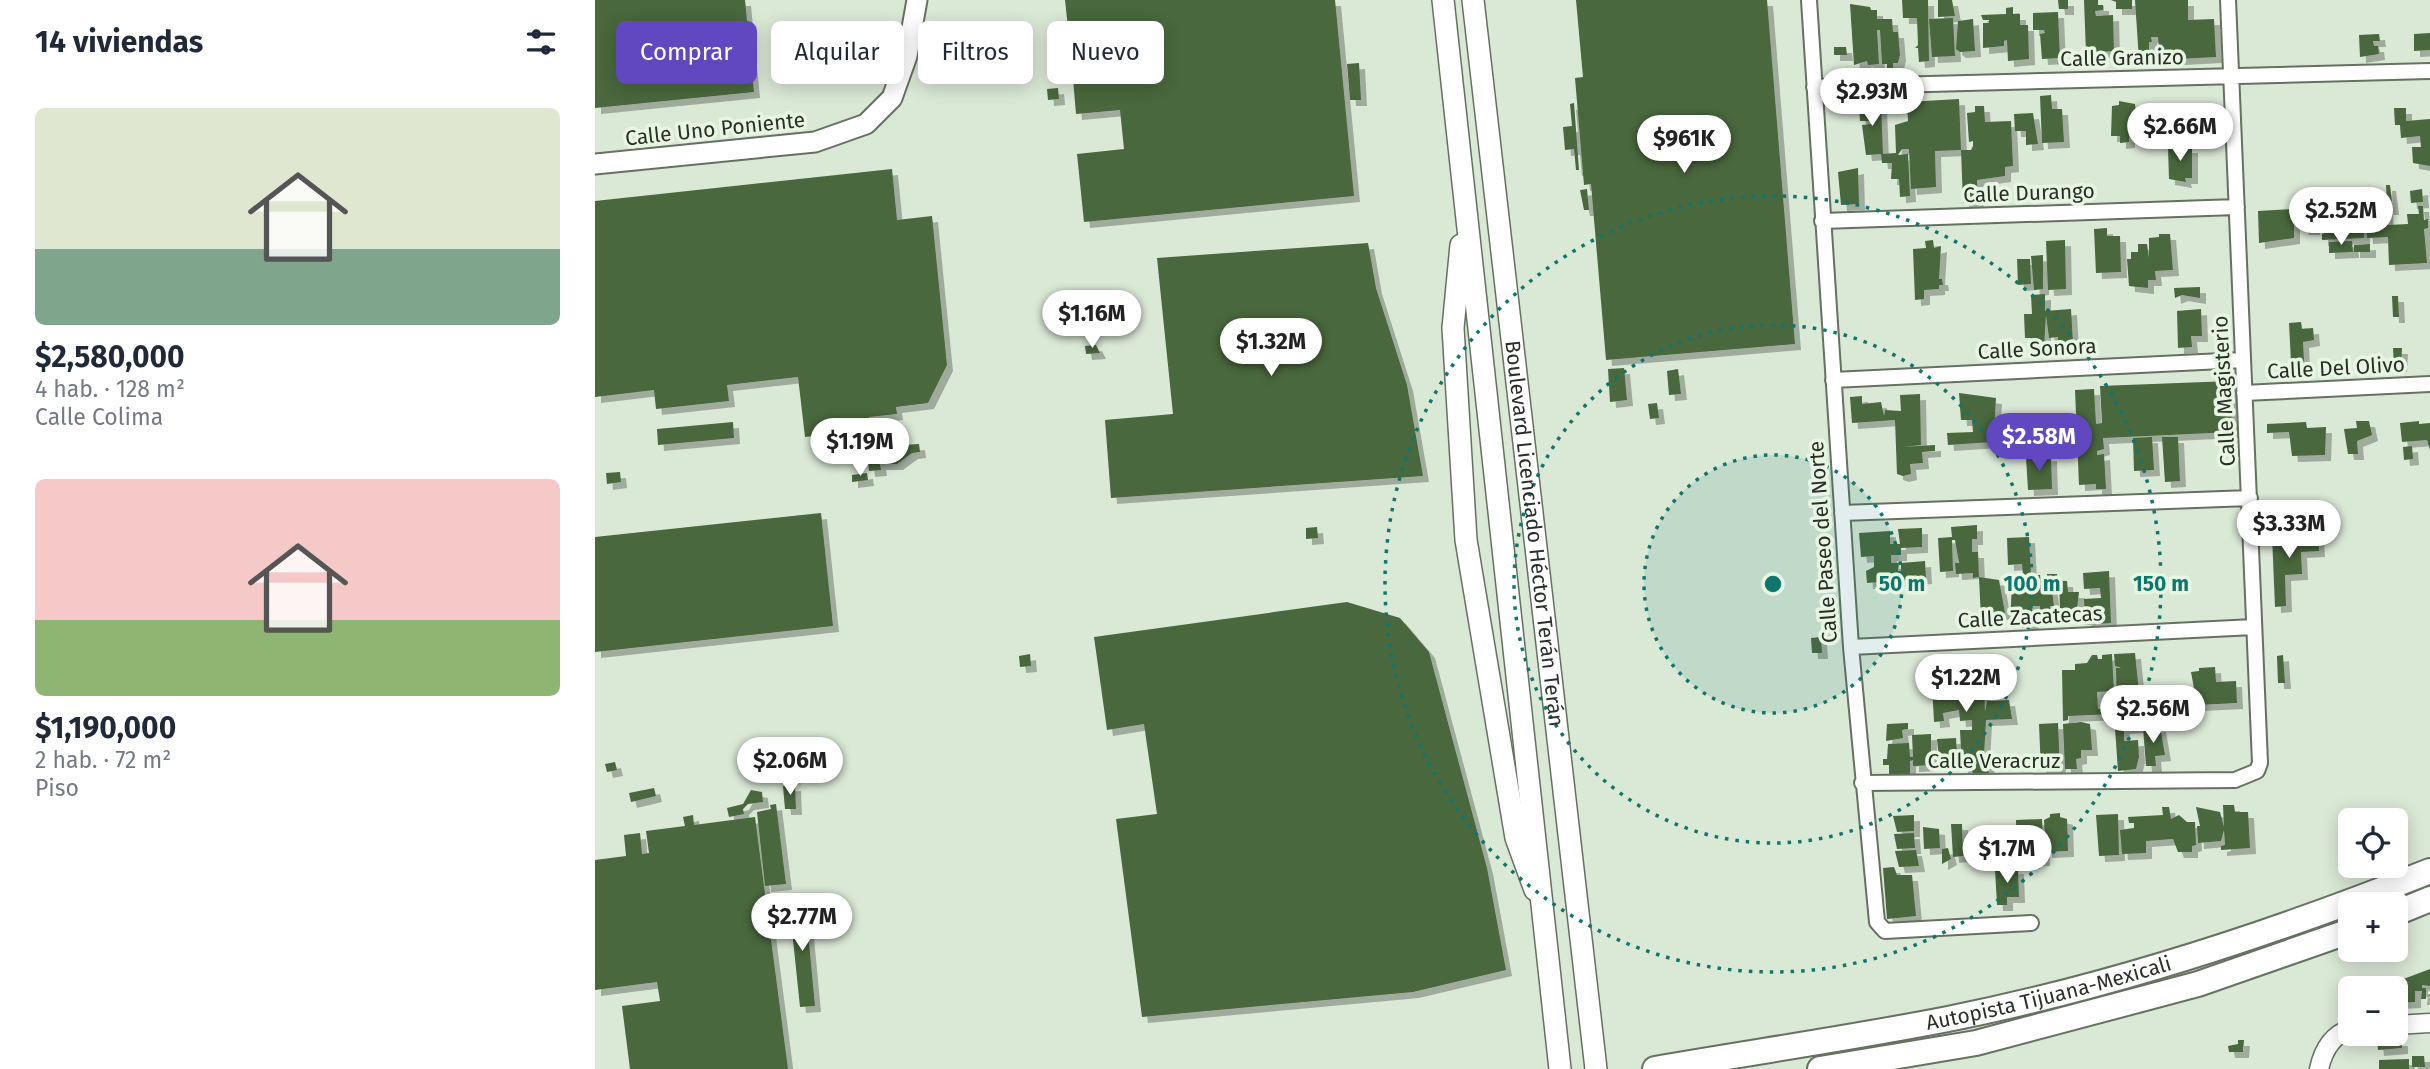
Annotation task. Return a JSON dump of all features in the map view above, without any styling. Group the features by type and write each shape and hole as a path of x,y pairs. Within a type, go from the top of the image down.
{"highway":[{"name":"Autopista Tijuana-Mexicali","path":"1655,1069 1949,1019 2065,992 2190,958 2305,920 2430,871"},
{"path":"2408,908 2430,899"},
{"name":"Autopista Tijuana-Mexicali","path":"1820,1069 1976,1043 2198,984 2338,935"},
{"path":"1910,1069 1976,1043"}],"main road":[{"name":"Calle Uno Poniente","path":"595,164 815,142 866,124 892,98 907,56 917,0"},
{"name":"Boulevard Licenciado Héctor Terán Terán","path":"1443,0 1560,1069"},
{"name":"Boulevard Licenciado Héctor Terán Terán","path":"1473,0 1596,1069"},
{"path":"1465,205 1453,328 1466,540 1516,838 1544,910"}],"street":[{"name":"Calle Paseo del Norte","path":"1809,0 1851,648 1877,922 1885,931 2031,923"},
{"name":"Calle Magisterio","path":"2228,0 2260,763 2251,776"},
{"name":"Calle Granizo","path":"1814,88 2430,71"},
{"name":"Calle Durango","path":"1822,221 2237,207"},
{"name":"Calle Sonora","path":"1833,380 2243,360"},
{"name":"Calle Del Olivo","path":"2244,393 2430,384"},
{"path":"1842,513 2250,498"},
{"name":"Calle Zacatecas","path":"1851,648 2253,626"},
{"name":"Calle Veracruz","path":"1862,783 2235,780 2251,776"},
{"path":"2408,1024 2430,1023"},
{"path":"2319,1069 2322,1056 2338,1036"}],"building":[{"path":"595,0 745,0 747,21 616,21 616,84 753,84 754,92 595,108"},
{"path":"1065,0 1335,0 1354,196 1084,222 1077,154 1124,149 1120,110 1076,114 1073,84 1164,84 1164,21 1067,21"},
{"path":"1576,0 1767,0 1795,344 1606,360 1591,184 1584,185 1575,78 1583,77"},
{"path":"1902,0 1928,0 1929,61 1919,62 1918,48 1915,48 1918,45 1917,18 1903,18"},
{"path":"1938,0 1952,0 1955,16 1938,17"},
{"path":"2058,0 2068,0 2068,9 2059,9"},
{"path":"2084,0 2098,0 2098,5 2103,5 2103,10 2095,11 2096,16 2113,15 2114,51 2086,53"},
{"path":"2111,0 2132,0 2132,9 2116,9 2116,2"},
{"path":"2135,0 2188,0 2188,20 2214,19 2216,57 2160,60 2158,37 2151,37 2149,59 2139,60"},
{"path":"1850,4 1877,10 1877,19 1892,19 1893,32 1898,32 1900,55 1898,63 1893,63 1893,71 1887,71 1887,64 1882,64 1880,30 1877,30 1879,64 1868,65 1867,61 1854,65"},
{"path":"2013,7 2013,14 2020,14 2020,25 2028,25 2029,59 2008,61 2007,40 2004,41 2004,46 1983,48 1983,23 1989,23 1989,20 1983,20 1981,15 2006,14 2006,8"},
{"path":"2058,12 2060,58 2042,59 2040,34 2045,33 2044,30 2033,30 2033,13"},
{"path":"1953,18 1955,56 1932,57 1929,19"},
{"path":"1973,19 1975,51 1960,52 1956,49 1958,21"},
{"path":"2430,33 2430,50 2414,51 2414,34"},
{"path":"2379,34 2380,41 2373,41 2374,46 2378,46 2379,54 2360,57 2359,35"},
{"path":"1834,47 1846,47 1847,55 1834,55"},
{"path":"1359,63 1361,100 1350,100 1347,64"},
{"path":"1058,88 1059,99 1048,100 1047,89"},
{"path":"2051,95 2052,109 2062,109 2064,142 2042,143 2040,96"},
{"path":"1959,99 1961,150 1935,151 1936,187 1911,189 1909,149 1902,149 1898,155 1908,154 1910,196 1900,197 1899,179 1891,179 1892,163 1882,163 1881,154 1896,153 1895,125 1908,121 1907,102"},
{"path":"2119,101 2135,104 2139,134 2129,135 2129,142 2120,143 2120,136 2111,136 2112,106 2119,105"},
{"path":"1574,103 1579,170 1576,170 1574,149 1565,150 1563,127 1572,126 1570,104"},
{"path":"1881,104 1883,154 1866,155 1862,125 1872,124 1871,121 1860,121 1859,105"},
{"path":"1975,106 1984,106 1985,122 2011,121 2013,166 2005,167 2005,176 1977,180 1978,203 1963,203 1961,150 1971,150 1973,146 1973,141 1969,142 1967,113 1975,112"},
{"path":"2394,108 2406,108 2406,121 2430,119 2430,166 2413,163 2412,147 2421,147 2420,136 2401,138 2400,125 2395,125"},
{"path":"2033,113 2038,144 2026,145 2026,131 2015,131 2014,114"},
{"path":"2168,147 2192,147 2192,178 2185,178 2186,182 2169,179"},
{"path":"1858,168 1859,204 1841,205 1838,172"},
{"path":"892,169 897,220 932,216 947,365 928,403 896,407 897,414 869,417 871,430 805,437 798,377 727,385 729,401 656,409 654,390 595,397 595,201"},
{"path":"2386,185 2390,185 2393,209 2387,209 2388,225 2408,224 2407,214 2419,214 2418,206 2423,206 2424,220 2428,219 2428,228 2424,229 2427,263 2389,265 2388,237 2367,238 2366,226 2372,226 2371,206 2387,205"},
{"path":"1587,189 1589,210 1584,210 1580,190"},
{"path":"2422,189 2423,202 2411,203 2410,191"},
{"path":"2363,206 2363,213 2369,212 2370,223 2364,223 2364,238 2322,240 2322,234 2351,226 2351,223 2346,224 2345,207"},
{"path":"2313,208 2314,229 2303,229 2299,219 2294,219 2294,238 2259,243 2258,211"},
{"path":"2107,228 2107,236 2120,236 2121,272 2096,273 2094,229"},
{"path":"2159,234 2170,234 2173,270 2155,271 2156,280 2148,280 2148,288 2129,286 2127,259 2131,259 2131,252 2138,252 2138,244 2147,244 2149,258 2149,238 2159,237"},
{"path":"1933,240 1934,248 1941,246 1939,279 1942,279 1943,285 1939,285 1939,289 1924,290 1924,299 1915,300 1913,249 1926,248 1925,241"},
{"path":"2065,240 2066,289 2048,290 2046,241"},
{"path":"2352,241 2353,252 2329,253 2329,242"},
{"path":"1368,243 1376,288 1407,385 1423,476 1111,498 1105,420 1173,414 1157,258"},
{"path":"2370,244 2370,252 2354,252 2354,245"},
{"path":"2043,255 2043,289 2034,290 2031,256"},
{"path":"2017,259 2030,259 2031,284 2018,285"},
{"path":"2200,287 2200,298 2182,295 2175,298 2174,288"},
{"path":"2045,294 2045,311 2071,309 2073,343 2058,344 2058,337 2049,338 2046,315 2044,348 2035,348 2034,338 2025,338 2024,314 2032,314 2031,295"},
{"path":"2392,296 2398,296 2399,317 2393,317"},
{"path":"2201,309 2202,336 2191,336 2192,347 2178,348 2177,311"},
{"path":"2301,322 2302,329 2313,328 2314,340 2303,342 2304,361 2291,362 2289,323"},
{"path":"1096,345 1100,353 1086,354 1085,346"},
{"path":"2393,348 2402,348 2401,366 2394,367"},
{"path":"1624,368 1627,400 1610,402 1608,369"},
{"path":"1678,369 1681,394 1669,395 1667,371"},
{"path":"2231,381 2233,432 2103,438 2104,449 2097,451 2097,455 2104,454 2106,489 2096,489 2096,484 2079,485 2075,390 2094,389 2096,424 2102,423 2100,386"},
{"path":"1959,393 1996,398 1994,432 1987,432 1987,438 1993,437 1993,442 1948,445 1947,433 1973,432 1972,420 1961,420"},
{"path":"1920,394 1921,445 1902,447 1935,445 1935,451 1922,452 1923,463 1910,464 1911,474 1903,476 1897,474 1895,420 1852,423 1850,397 1862,396 1862,404 1881,402 1884,416 1885,410 1901,411 1900,395"},
{"path":"1657,403 1659,418 1650,419 1648,404"},
{"path":"2356,421 2369,421 2372,435 2357,441 2358,454 2348,454 2344,429 2357,428"},
{"path":"2419,421 2419,424 2430,423 2430,450 2427,440 2402,442 2400,423"},
{"path":"733,422 734,438 658,445 657,429"},
{"path":"2306,422 2307,428 2326,427 2325,455 2292,456 2289,432 2267,433 2267,424"},
{"path":"2152,437 2154,470 2134,471 2133,438"},
{"path":"2162,437 2178,437 2180,481 2165,482"},
{"path":"902,438 903,445 919,444 920,452 912,453 897,464 880,464 881,470 869,471 866,441"},
{"path":"2412,446 2413,459 2404,460 2403,447"},
{"path":"2051,455 2052,489 2028,490 2026,457"},
{"path":"620,472 621,482 607,484 606,473"},
{"path":"867,473 868,480 852,482 852,475"},
{"path":"821,513 833,626 595,652 595,537"},
{"path":"1977,525 1977,539 1972,539 1972,552 1978,552 1979,577 1973,578 1973,573 1956,574 1955,563 1959,563 1955,540 1952,540 1953,571 1940,572 1938,538 1952,537 1951,527"},
{"path":"1317,527 1318,538 1306,539 1306,528"},
{"path":"1922,528 1922,547 1901,548 1901,555 1891,555 1891,563 1899,563 1898,571 1901,571 1901,563 1925,561 1926,578 1867,583 1866,571 1874,567 1874,556 1861,557 1859,533 1890,531 1890,544 1900,544 1898,529"},
{"path":"2318,534 2319,551 2301,552 2302,574 2285,575 2286,606 2275,607 2272,536"},
{"path":"2029,537 2031,575 2023,575 2022,564 2008,565 2007,538"},
{"path":"2109,571 2111,623 2085,625 2084,599 2101,598 2100,588 2084,589 2083,573"},
{"path":"2047,574 2057,574 2058,583 2051,583 2054,606 2050,606 2050,610 2040,611 2040,606 2032,606 2033,627 2022,628 2021,621 2010,621 2012,585 2031,586 2031,575 2040,575 2041,583 2047,582"},
{"path":"1979,577 1999,580 2005,613 1981,619"},
{"path":"2059,581 2067,581 2068,592 2079,592 2077,609 2060,610"},
{"path":"1347,602 1400,618 1429,652 1487,868 1506,970 1413,992 1142,1017 1116,819 1157,814 1144,724 1107,730 1094,637"},
{"path":"1821,637 1822,653 1812,653 1811,638"},
{"path":"2135,653 2140,702 2130,703 2130,713 2140,713 2141,727 2124,728 2124,741 2138,740 2139,757 2136,769 2118,771 2114,714 2068,716 2068,720 2063,721 2062,670 2075,670 2075,664 2087,663 2092,655 2102,659 2102,655 2112,654 2114,691 2097,692 2098,709 2114,708 2117,714 2116,668 2121,668 2115,666 2114,654"},
{"path":"1030,654 1031,666 1020,667 1019,656"},
{"path":"2283,655 2285,683 2278,683 2277,656"},
{"path":"1957,662 1958,680 1971,679 1972,693 1981,692 1984,687 1985,712 1987,701 2009,700 2012,719 1986,720 1984,755 1988,755 1989,778 1978,779 1978,775 1973,775 1972,770 1962,769 1960,730 1972,730 1972,720 1960,721 1959,710 1943,713 1944,721 1934,722 1931,663"},
{"path":"1983,662 1983,669 1971,670 1970,663"},
{"path":"2215,667 2216,682 2236,681 2237,703 2197,705 2191,672 2199,671 2199,668"},
{"path":"1908,723 1908,729 1902,730 1903,738 1886,741 1887,724"},
{"path":"2058,723 2060,770 2041,771 2039,724"},
{"path":"2063,724 2090,724 2092,750 2081,750 2081,758 2076,759 2077,769 2065,769"},
{"path":"2160,726 2165,755 2155,756 2156,766 2146,766 2143,727"},
{"path":"1931,734 1931,757 1935,760 1931,760 1932,765 1913,766 1913,760 1910,761 1910,777 1889,781 1889,765 1883,765 1883,759 1887,759 1888,744 1909,743 1910,757 1913,757 1912,735"},
{"path":"1956,738 1957,757 1939,759 1937,739"},
{"path":"615,762 617,770 607,772 605,764"},
{"path":"795,785 796,809 785,809 783,786"},
{"path":"654,788 656,796 631,802 629,793"},
{"path":"751,790 762,792 763,802 748,804 743,809 744,814 729,817 727,808 743,804"},
{"path":"776,804 786,884 765,886 757,812 771,809 770,805"},
{"path":"2223,805 2234,805 2235,812 2248,812 2250,848 2221,850 2221,846 2225,845 2224,830 2221,841 2198,843 2197,826 2200,826 2196,807 2220,812 2224,827"},
{"path":"2162,807 2169,807 2171,819 2179,815 2187,822 2195,822 2196,845 2192,846 2192,852 2178,852 2173,839 2146,841 2146,853 2122,854 2120,830 2134,828 2134,823 2129,823 2128,817 2163,815"},
{"path":"2060,813 2060,817 2067,819 2068,851 2046,852 2044,820 2050,817 2050,814"},
{"path":"2118,814 2119,855 2099,856 2096,815"},
{"path":"693,815 694,825 755,817 788,1069 630,1069 622,1006 660,1001 657,982 595,990 595,860 626,856 624,835 640,833 642,854 649,853 646,831 685,826 683,817"},
{"path":"1914,815 1914,831 1897,832 1893,816"},
{"path":"2042,819 2044,860 2017,861 2016,820"},
{"path":"1951,824 1962,824 1963,856 1953,857"},
{"path":"1923,827 1939,829 1940,848 1924,849"},
{"path":"1914,833 1915,848 1897,849 1894,834"},
{"path":"1948,848 1951,859 1942,864 1942,849"},
{"path":"1916,850 1919,866 1899,867 1895,851"},
{"path":"1894,867 1897,875 1912,875 1916,916 1887,919 1883,868"},
{"path":"2018,868 2019,897 2007,897 2007,905 1997,905 1995,869"},
{"path":"805,900 815,1006 800,1007 789,901"},
{"path":"2430,969 2430,986 2422,985 2422,988 2426,988 2426,999 2421,999 2422,991 2415,991 2415,1002 2408,1002 2408,977"},
{"path":"2238,1040 2244,1040 2243,1052 2229,1052 2228,1046 2238,1044"},
{"path":"2378,1046 2402,1046 2402,1048 2378,1050"},
{"path":"2412,1056 2424,1056 2425,1067 2412,1067"},
{"path":"2409,1059 2409,1069 2379,1069 2379,1060"}]}
